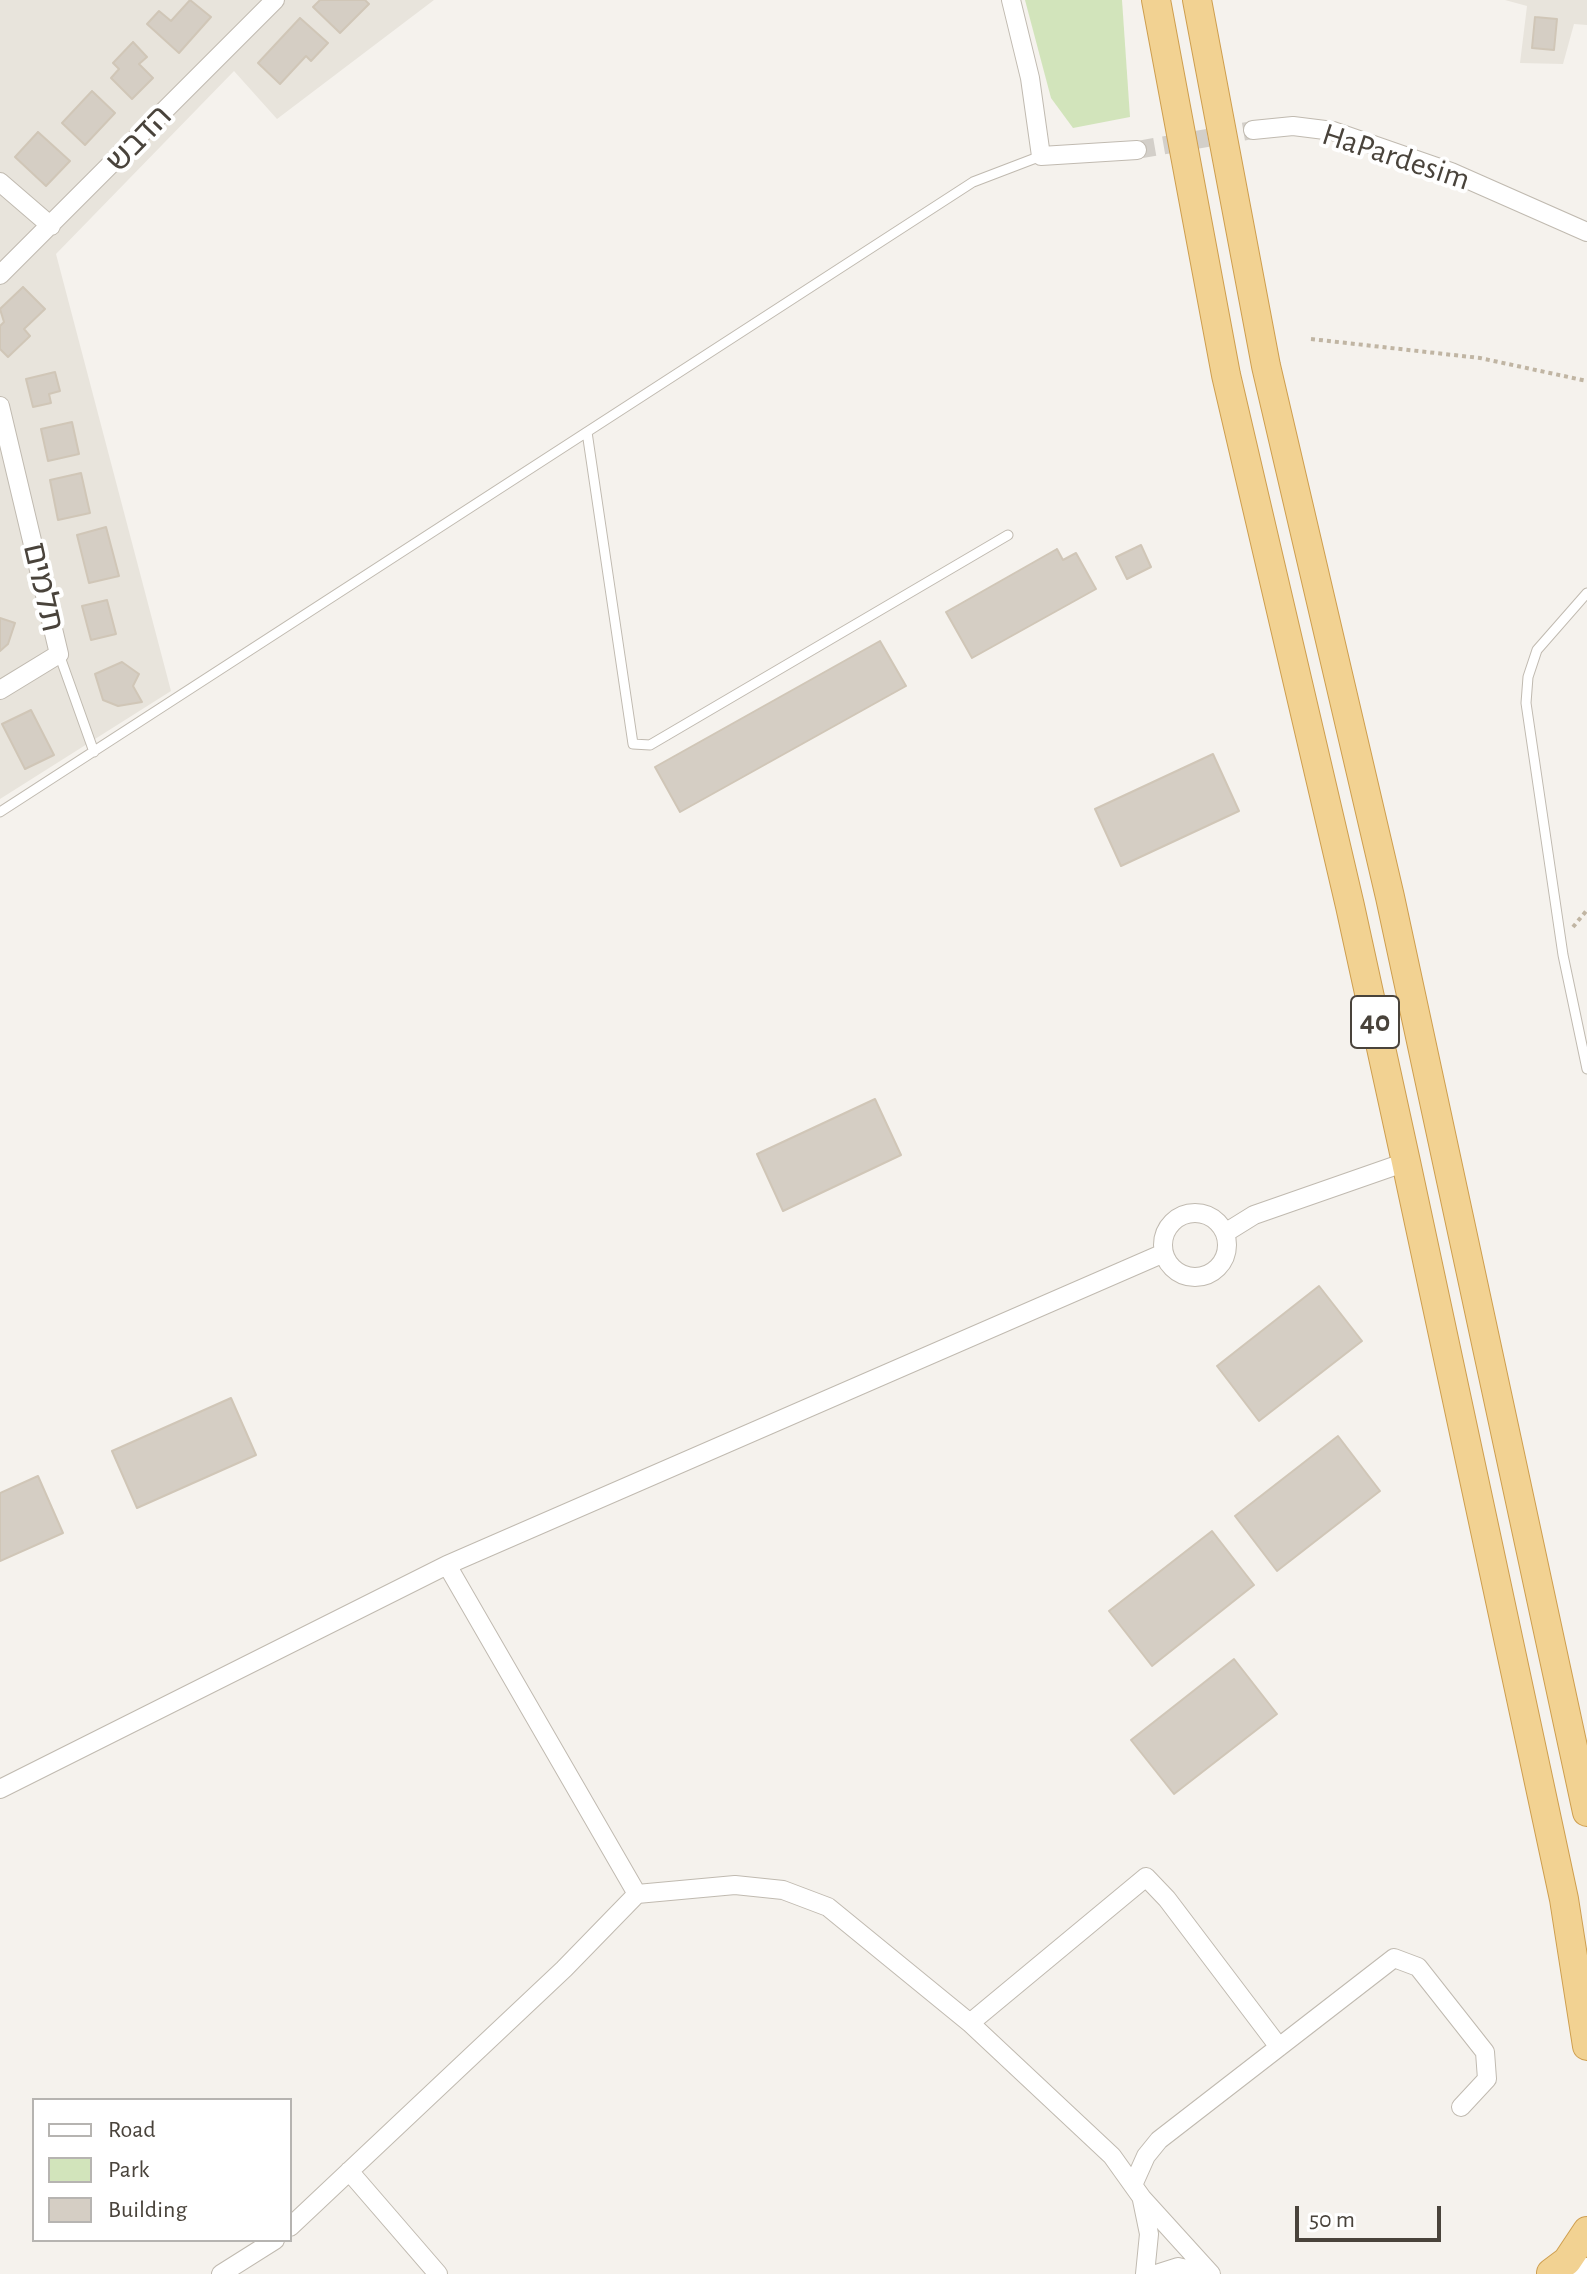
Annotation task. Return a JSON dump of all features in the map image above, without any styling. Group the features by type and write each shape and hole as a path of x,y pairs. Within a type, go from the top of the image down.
{"highway":[{"name":"40","path":"1156,0 1226,375 1350,906 1406,1162 1564,1899 1587,2046"},
{"name":"40","path":"1197,0 1266,366 1390,897 1587,1812"},
{"path":"1548,2274 1567,2261 1587,2231"}],"street":[{"name":"הדבש","path":"0,275 275,0"},
{"path":"1011,0 1030,78 1041,156 1137,150"},
{"name":"HaPardesim","path":"1253,130 1293,126 1333,131 1490,189 1587,232"},
{"path":"0,182 51,226"},
{"name":"תלמים","path":"0,406 59,654 0,690"},
{"path":"1225,1233 1254,1215 1406,1162"},
{"path":"1190,1213 1211,1217 1225,1233 1226,1254 1214,1271 1205,1276 1184,1276 1168,1263 1164,1253 1166,1232 1180,1216 1190,1213"},
{"path":"0,1789 447,1565 1164,1253"},
{"path":"447,1565 637,1894"},
{"path":"970,2023 1146,1877 1279,2047"},
{"path":"292,2225 553,1980 637,1894 735,1885 783,1890 828,1907 970,2023 1112,2156 1138,2192 1209,2274"},
{"path":"1145,2274 1149,2234 1138,2192 1146,2156 1159,2140 1394,1958 1418,1967 1485,2052 1487,2079 1461,2107"},
{"path":"349,2171 438,2274"},
{"path":"221,2274 272,2242"},
{"path":"1156,2274 1178,2267 1209,2274"},
{"path":"1548,2274 1587,2267"}],"lane":[{"path":"0,812 973,182 1041,156"},
{"path":"587,432 633,744 650,745 1008,535"},
{"path":"1587,593 1537,650 1528,677 1526,703 1563,955 1587,1069"},
{"path":"59,654 94,752"}],"path":[{"path":"1311,339 1480,358 1587,381"}],"shaded area":[{"path":"0,0 434,0 277,119 234,71 56,254 171,691 0,799"},
{"path":"1505,0 1587,0 1587,25 1574,24 1563,64 1520,63 1527,6"}],"green space":[{"path":"1025,0 1122,0 1130,117 1073,128 1051,98"}],"building":[{"path":"190,0 211,17 179,53 147,24 159,11 171,21"},
{"path":"320,0 365,0 369,4 340,33 313,7"},
{"path":"1535,17 1557,19 1554,50 1532,48"},
{"path":"300,18 328,43 311,61 306,56 280,84 258,63"},
{"path":"133,42 147,57 139,64 153,78 132,99 111,78 119,69 113,63"},
{"path":"92,91 115,113 85,145 62,123"},
{"path":"38,132 70,161 46,186 15,157"},
{"path":"23,287 45,309 24,329 30,336 8,357 0,349 0,326 4,322 0,309"},
{"path":"55,372 60,391 49,394 51,403 33,407 26,379"},
{"path":"72,422 79,454 48,461 41,429"},
{"path":"81,473 90,513 58,520 50,480"},
{"path":"106,527 119,576 89,583 77,535"},
{"path":"1141,545 1151,567 1127,579 1116,557"},
{"path":"1057,549 1063,560 1076,553 1096,589 972,658 946,612"},
{"path":"107,600 116,634 91,640 82,606"},
{"path":"0,618 15,623 8,644 0,651"},
{"path":"880,641 906,686 680,812 655,767"},
{"path":"122,662 139,674 133,686 142,702 118,706 103,700 95,674"},
{"path":"31,710 54,755 25,769 2,724"},
{"path":"1213,754 1239,811 1121,866 1095,809"},
{"path":"875,1099 901,1155 783,1211 757,1154"},
{"path":"1319,1286 1362,1341 1259,1421 1217,1366"},
{"path":"231,1398 256,1455 137,1508 112,1451"},
{"path":"1338,1436 1380,1491 1277,1571 1235,1516"},
{"path":"38,1476 63,1533 0,1561 0,1493"},
{"path":"1212,1531 1254,1585 1152,1666 1109,1611"},
{"path":"1234,1659 1277,1714 1174,1794 1131,1740"}],"tunnel":[{"path":"1137,150 1253,130"}]}
